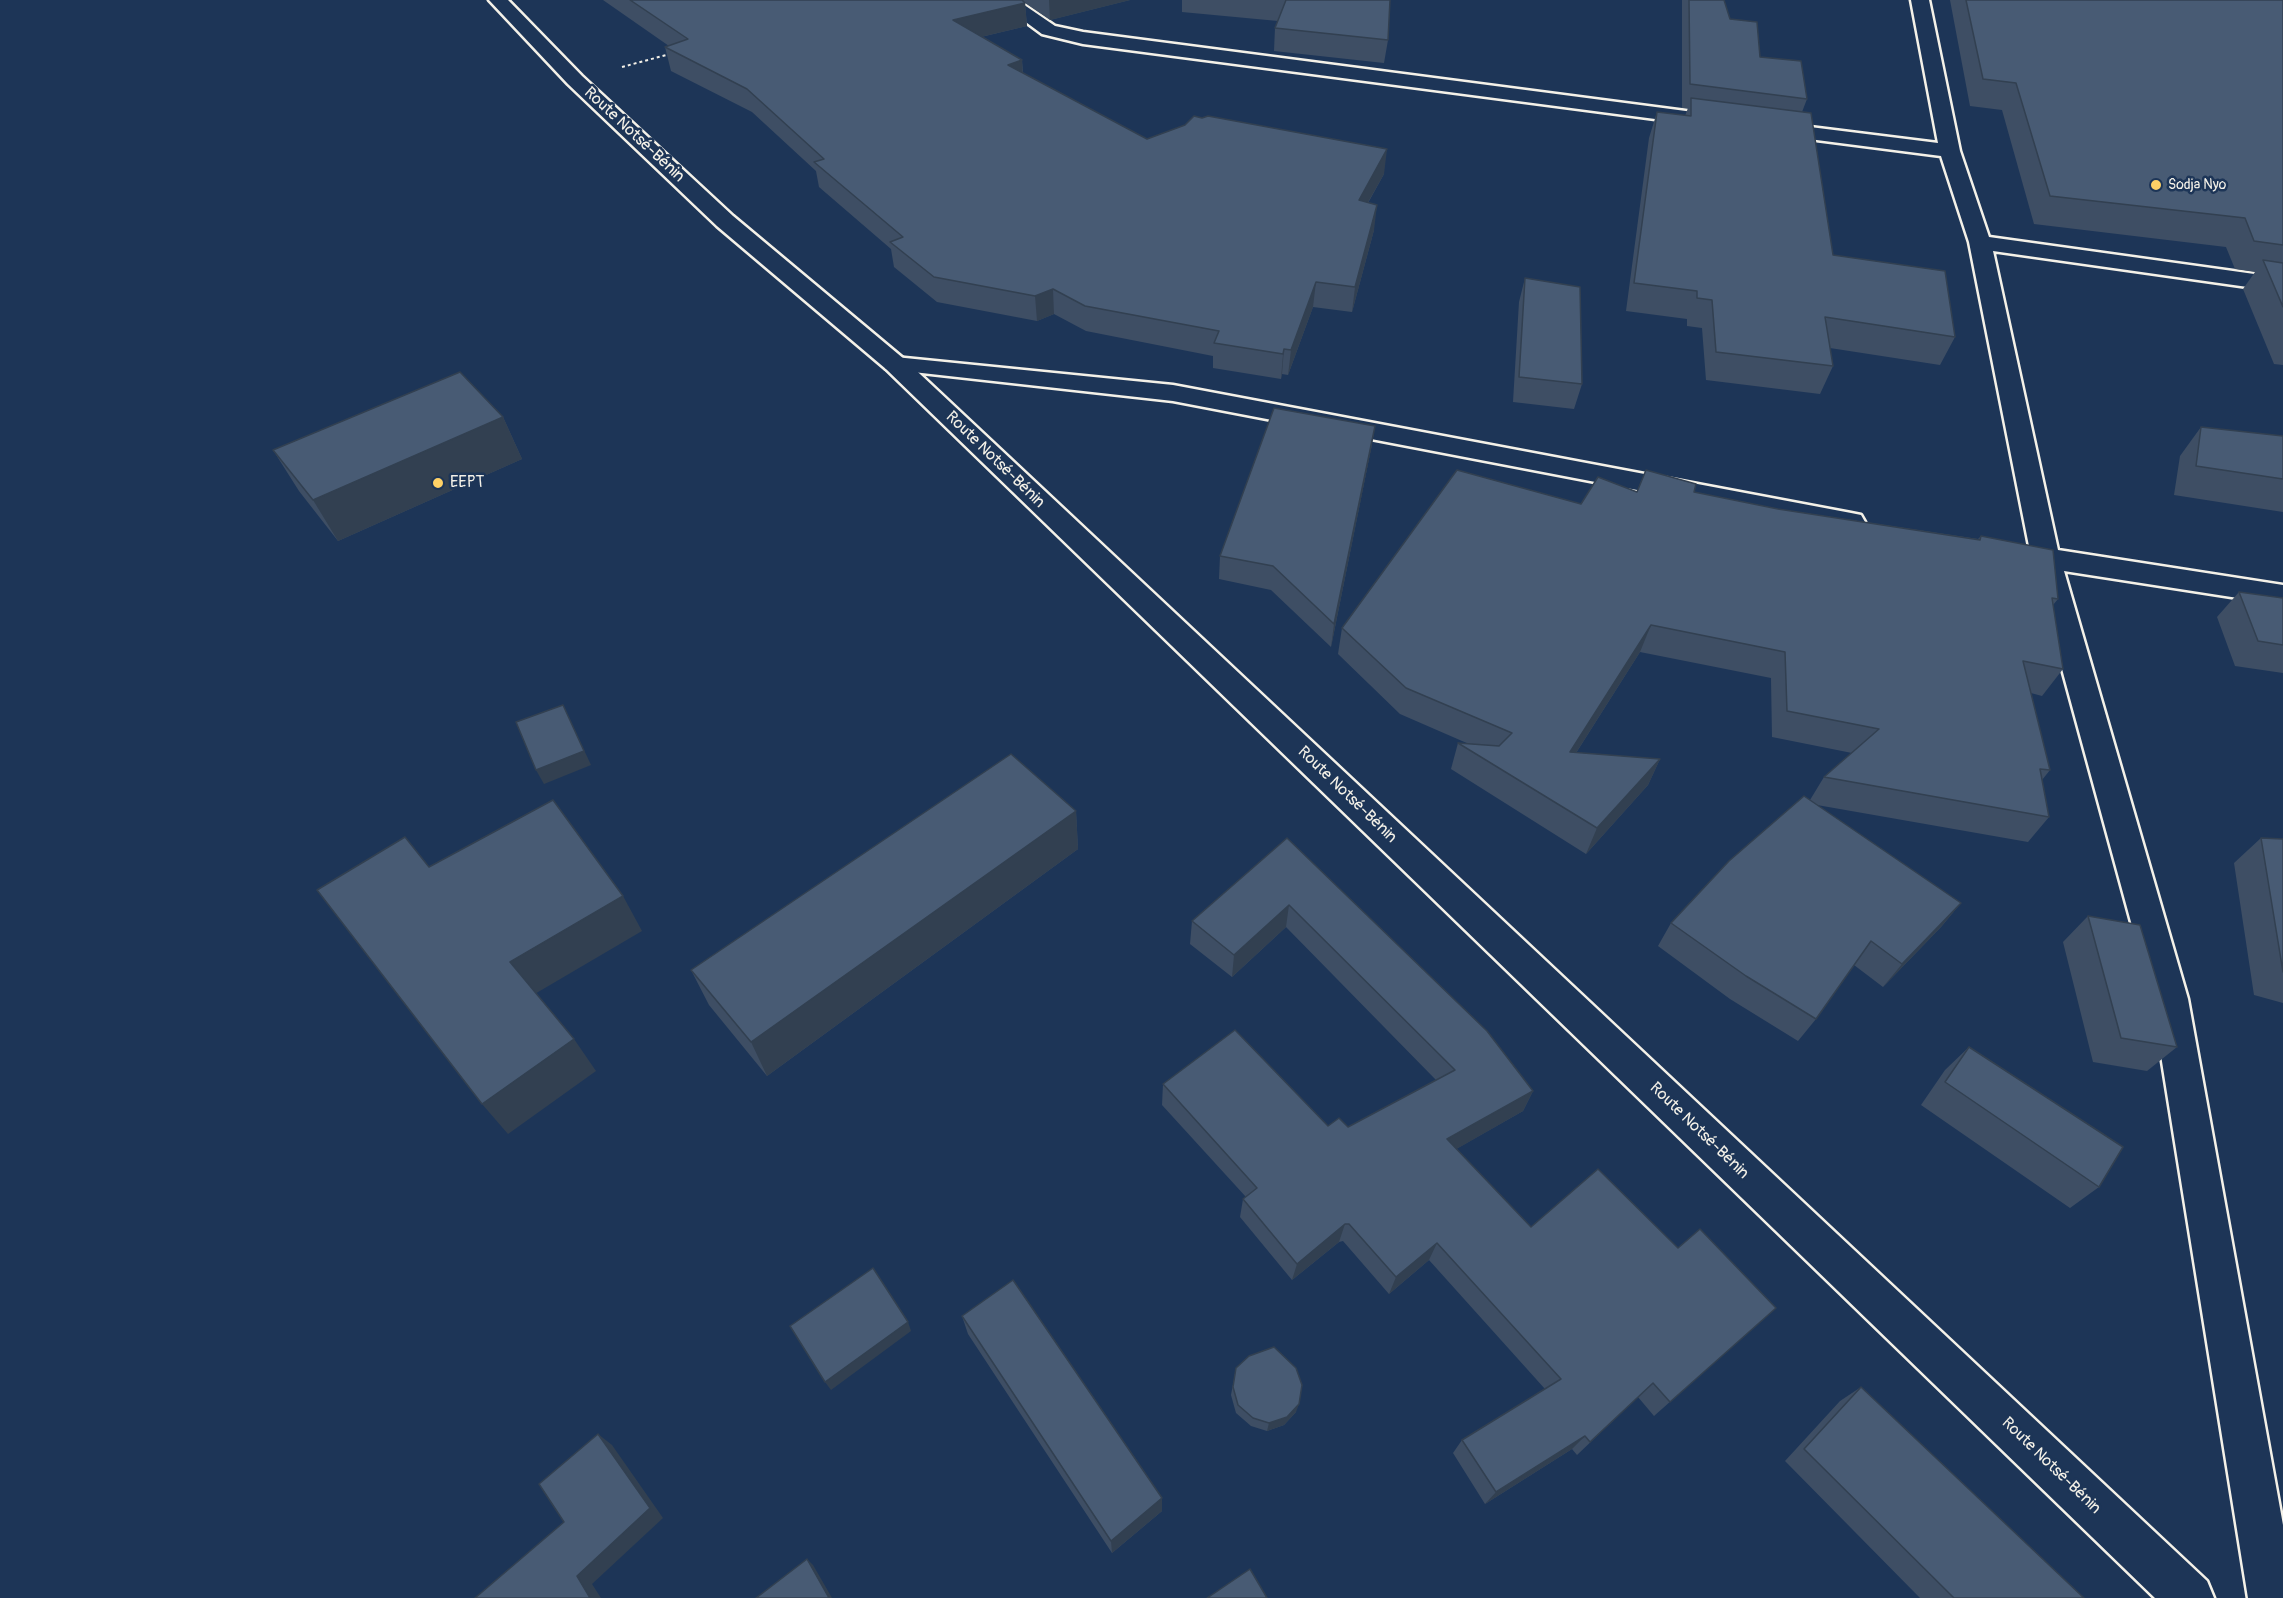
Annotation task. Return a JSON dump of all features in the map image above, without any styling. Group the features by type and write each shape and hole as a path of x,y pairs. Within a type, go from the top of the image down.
{"street":[{"name":"Route Notsé-Bénin","path":"498,0 575,80 725,221 895,364 2190,1598"},
{"path":"1005,0 1049,30 1083,38 1724,122"},
{"path":"1920,0 1950,151 1980,242 2046,559 2170,999 2272,1598"},
{"path":"1748,125 1950,151"},
{"path":"1980,242 2283,285"},
{"path":"895,364 1173,393 1871,526"},
{"path":"1999,550 2283,595"}],"path":[{"path":"575,80 677,52"}],"building":[{"path":"630,0 1022,0 1025,3 953,20 1022,60 1008,65 1147,139 1185,125 1194,116 1202,118 1208,116 1387,149 1359,200 1377,205 1355,287 1316,282 1291,350 1284,349 1283,354 1214,343 1219,331 1085,306 1053,289 1035,296 934,277 890,242 903,237 814,162 824,159 747,89 665,47 688,39"},
{"path":"1286,0 1390,0 1388,40 1275,28"},
{"path":"1689,0 1724,0 1730,19 1757,22 1760,57 1801,61 1807,99 1690,84"},
{"path":"1966,0 2283,0 2283,245 2254,241 2245,218 2050,196 2016,83 1983,79"},
{"path":"1691,98 1811,113 1833,255 1945,271 1955,337 1825,317 1833,366 1716,352 1712,300 1697,298 1697,291 1634,283 1657,112 1691,116"},
{"path":"2263,260 2283,263 2283,307"},
{"path":"1525,278 1580,287 1582,384 1519,377"},
{"path":"460,372 503,417 313,500 273,450"},
{"path":"1274,408 1375,426 1334,624 1273,566 1220,556"},
{"path":"2201,427 2283,436 2283,479 2196,466"},
{"path":"1457,470 1581,504 1598,477 1637,492 1646,470 1696,484 1694,492 1778,509 1980,540 1981,536 2053,550 2058,599 2052,598 2063,669 2023,661 2050,770 2040,769 2049,817 1824,777 1879,729 1787,711 1785,652 1651,625 1570,752 1660,759 1597,828 1458,743 1499,746 1512,733 1406,688 1342,628"},
{"path":"2239,592 2283,598 2283,645 2258,641"},
{"path":"563,705 584,751 536,770 516,722"},
{"path":"1011,754 1076,811 751,1042 691,970"},
{"path":"1804,796 1961,903 1902,964 1871,941 1816,1019 1746,976 1671,923 1729,861"},
{"path":"553,800 623,896 510,962 574,1039 482,1104 317,890 405,837 429,867"},
{"path":"1287,838 1487,1031 1533,1091 1447,1139 1531,1227 1598,1169 1678,1248 1700,1229 1776,1308 1670,1402 1653,1383 1590,1442 1585,1436 1496,1492 1462,1440 1561,1379 1437,1243 1396,1277 1349,1224 1345,1224 1297,1264 1243,1199 1257,1188 1163,1084 1235,1030 1328,1126 1339,1118 1348,1127 1455,1070 1289,905 1234,955 1192,921"},
{"path":"2261,838 2283,839 2283,972"},
{"path":"2088,916 2140,925 2177,1047 2121,1038"},
{"path":"1969,1047 2123,1147 2099,1187 1945,1082"},
{"path":"873,1268 908,1322 825,1382 790,1326"},
{"path":"1013,1280 1162,1498 1111,1541 962,1316"},
{"path":"1274,1347 1296,1368 1302,1385 1299,1404 1287,1417 1269,1423 1253,1418 1238,1405 1233,1387 1236,1368 1249,1356"},
{"path":"1861,1387 2084,1598 1954,1598 1804,1449"},
{"path":"598,1434 650,1508 577,1576 590,1598 475,1598 564,1522 539,1484"},
{"path":"807,1559 829,1598 756,1598"},
{"path":"1250,1569 1267,1598 1207,1598"}],"place":[{"name":"Sodja Nyo","path":"2156,185"},
{"name":"EEPT","path":"438,483"}]}
